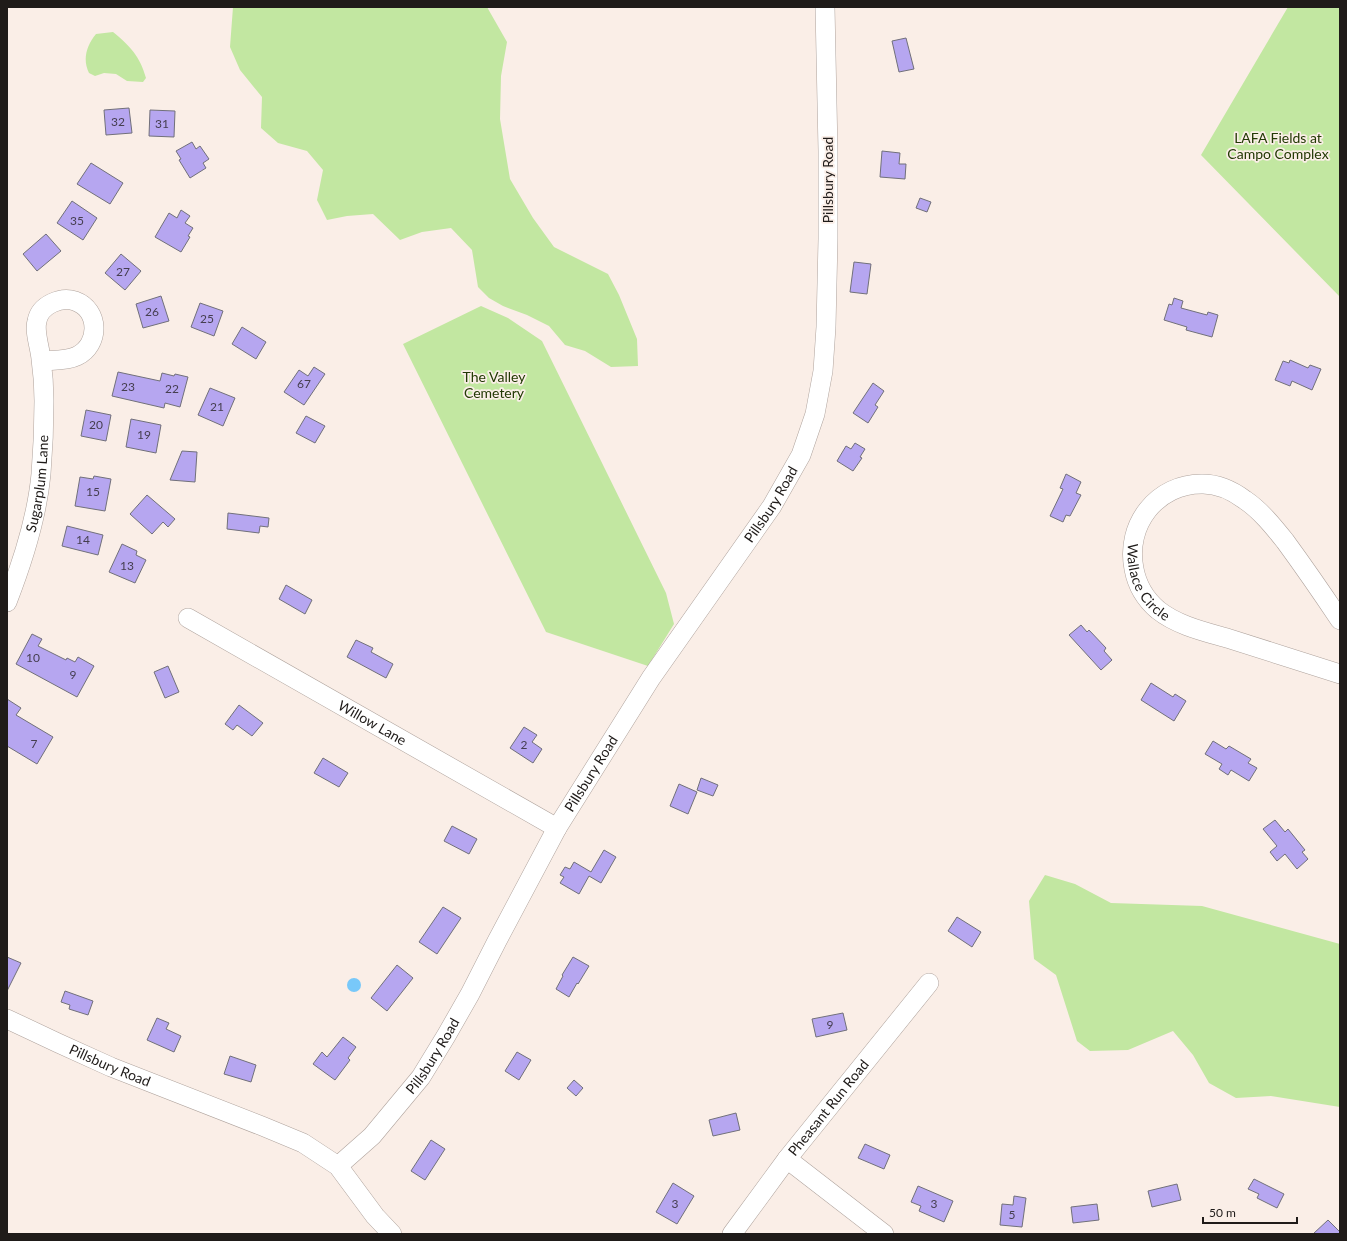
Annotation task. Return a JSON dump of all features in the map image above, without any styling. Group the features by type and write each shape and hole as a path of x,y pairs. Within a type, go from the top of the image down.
{"street":[{"name":"Pillsbury Road","path":"7,1019 111,1067 303,1143 338,1166 372,1136 421,1077 470,994 496,941 557,828 651,678 772,506 801,456 815,414 823,371 827,261 828,151 825,7"},
{"name":"Sugarplum Lane","path":"7,602 16,580 30,531 41,475 44,401 42,361"},
{"name":"Wallace Circle","path":"1340,620 1276,530 1245,500 1219,486 1190,484 1162,495 1142,517 1135,530 1132,545 1132,559 1135,574 1140,588 1148,600 1159,610 1184,625 1340,674"},
{"name":"Willow Lane","path":"188,618 557,828"},
{"name":"Pheasant Run Road","path":"732,1234 787,1159 929,983"},
{"path":"787,1159 884,1234"},
{"path":"338,1166 375,1216 392,1234"}],"green space":[{"path":"233,7 487,7 507,42 501,76 500,119 510,179 533,218 554,247 608,274 619,295 637,339 638,366 611,367 585,351 565,345 549,326 527,315 503,306 489,298 478,287 472,250 451,228 422,232 400,240 373,214 347,216 327,220 317,200 323,170 307,151 278,143 261,128 262,97 240,70 230,47"},
{"name":"LAFA Fields at Campo Complex","path":"1288,7 1340,7 1340,297 1201,155"},
{"path":"113,32 134,52 137,57 144,70 146,78 143,82 127,81 116,74 104,73 95,76 89,73 86,63 86,52 90,43 96,34"},
{"name":"The Valley Cemetery","path":"481,306 508,318 542,341 666,593 674,624 648,666 546,632 403,344"},
{"path":"1045,875 1075,884 1111,903 1202,906 1340,944 1340,1107 1271,1096 1236,1098 1209,1083 1193,1055 1173,1031 1128,1050 1090,1051 1077,1041 1056,975 1034,959 1029,901"}],"water":[{"path":"354,978 359,980 361,985 359,990 354,992 349,990 347,985 349,980"}],"building":[{"path":"906,38 914,69 899,72 892,41"},
{"path":"129,108 132,133 106,135 104,110"},
{"path":"150,110 175,111 174,137 149,136"},
{"path":"192,142 196,149 200,146 209,159 203,163 206,168 190,178 179,160 181,159 176,151"},
{"path":"882,151 900,153 899,164 906,164 905,179 880,177"},
{"path":"91,163 123,183 110,204 77,184"},
{"path":"920,198 931,202 927,212 916,208"},
{"path":"72,201 97,218 83,240 57,223"},
{"path":"181,210 190,216 185,223 193,228 188,236 190,237 181,252 155,237 169,213 177,218"},
{"path":"46,234 61,251 37,271 23,254"},
{"path":"121,254 141,271 125,290 105,273"},
{"path":"854,262 871,264 867,294 850,292"},
{"path":"161,296 169,321 143,328 136,304"},
{"path":"1174,298 1183,301 1181,308 1207,315 1208,312 1218,315 1212,337 1186,330 1187,327 1164,320 1169,304 1172,305"},
{"path":"200,303 223,311 214,336 191,327"},
{"path":"242,327 266,342 256,359 232,344"},
{"path":"1290,360 1308,368 1310,365 1321,369 1312,390 1292,381 1290,386 1275,380 1283,361 1289,363"},
{"path":"314,367 325,374 304,405 284,392 299,370 308,376"},
{"path":"118,372 160,381 162,373 188,377 180,407 165,403 164,408 112,396"},
{"path":"873,383 884,391 875,405 878,407 868,423 853,413"},
{"path":"210,388 235,398 223,426 198,415"},
{"path":"86,410 111,415 106,441 81,436"},
{"path":"306,416 325,426 315,443 296,433"},
{"path":"131,419 161,425 156,453 126,447"},
{"path":"855,443 865,449 860,457 862,458 853,471 837,461 846,446 851,449"},
{"path":"182,451 197,452 195,482 170,480"},
{"path":"1066,474 1081,482 1076,493 1081,495 1070,516 1066,515 1063,522 1050,516 1063,489 1060,488"},
{"path":"94,476 111,479 105,511 75,506 80,477 93,479"},
{"path":"147,495 175,519 168,527 163,522 152,534 130,514"},
{"path":"228,513 269,518 268,527 260,526 259,533 227,529"},
{"path":"67,526 103,535 98,555 62,546"},
{"path":"122,544 137,551 136,555 146,560 135,583 109,572"},
{"path":"286,585 312,600 305,614 279,599"},
{"path":"1081,625 1087,632 1089,630 1106,648 1104,651 1112,660 1101,670 1069,635"},
{"path":"32,634 42,639 38,646 66,660 67,658 75,662 78,657 94,666 77,697 16,664"},
{"path":"356,640 373,648 371,652 393,664 386,678 347,657"},
{"path":"168,666 179,692 165,698 154,672"},
{"path":"1151,683 1173,697 1175,694 1186,701 1174,721 1141,700"},
{"path":"7,699 21,708 16,715 53,737 37,764 7,746"},
{"path":"239,705 263,723 252,736 237,725 233,730 225,724"},
{"path":"524,727 537,735 532,742 542,749 533,763 510,748"},
{"path":"1213,741 1226,749 1229,746 1251,759 1248,763 1257,768 1249,781 1231,770 1228,775 1219,769 1222,764 1205,754"},
{"path":"323,758 348,773 339,787 314,773"},
{"path":"701,778 718,785 713,796 697,790"},
{"path":"679,784 697,792 688,814 670,806"},
{"path":"1275,820 1285,832 1288,829 1305,850 1302,852 1308,859 1297,869 1285,854 1277,861 1270,852 1277,846 1263,829"},
{"path":"452,826 477,839 469,854 444,841"},
{"path":"604,850 616,857 601,883 589,876 579,894 560,883 564,877 560,875 565,867 570,869 574,862 591,872"},
{"path":"443,907 461,918 437,954 419,942"},
{"path":"957,917 981,932 972,947 948,931"},
{"path":"7,957 21,963 7,991"},
{"path":"573,957 589,966 569,997 556,989 563,976 562,975"},
{"path":"397,965 413,978 387,1011 371,998"},
{"path":"65,991 93,1001 88,1015 69,1009 70,1005 61,1002"},
{"path":"843,1013 847,1030 816,1037 812,1019"},
{"path":"157,1018 169,1023 166,1029 181,1036 174,1052 147,1040"},
{"path":"343,1037 356,1047 348,1058 350,1060 335,1080 313,1064 322,1052 327,1057"},
{"path":"517,1052 531,1060 519,1080 505,1071"},
{"path":"230,1056 256,1065 251,1082 224,1074"},
{"path":"574,1080 583,1088 576,1096 567,1088"},
{"path":"736,1113 740,1130 713,1136 709,1120"},
{"path":"431,1140 445,1149 425,1180 411,1171"},
{"path":"865,1144 890,1155 884,1169 858,1158"},
{"path":"1254,1179 1284,1194 1277,1208 1257,1198 1259,1194 1248,1189"},
{"path":"673,1183 694,1196 677,1224 656,1212"},
{"path":"1177,1184 1181,1200 1152,1207 1148,1191"},
{"path":"918,1186 953,1201 944,1222 919,1211 921,1206 911,1202"},
{"path":"1014,1196 1026,1198 1022,1227 1000,1225 1002,1204 1013,1205"},
{"path":"1097,1204 1099,1220 1073,1223 1071,1207"},
{"path":"1328,1220 1340,1232 1340,1234 1313,1234"}]}
